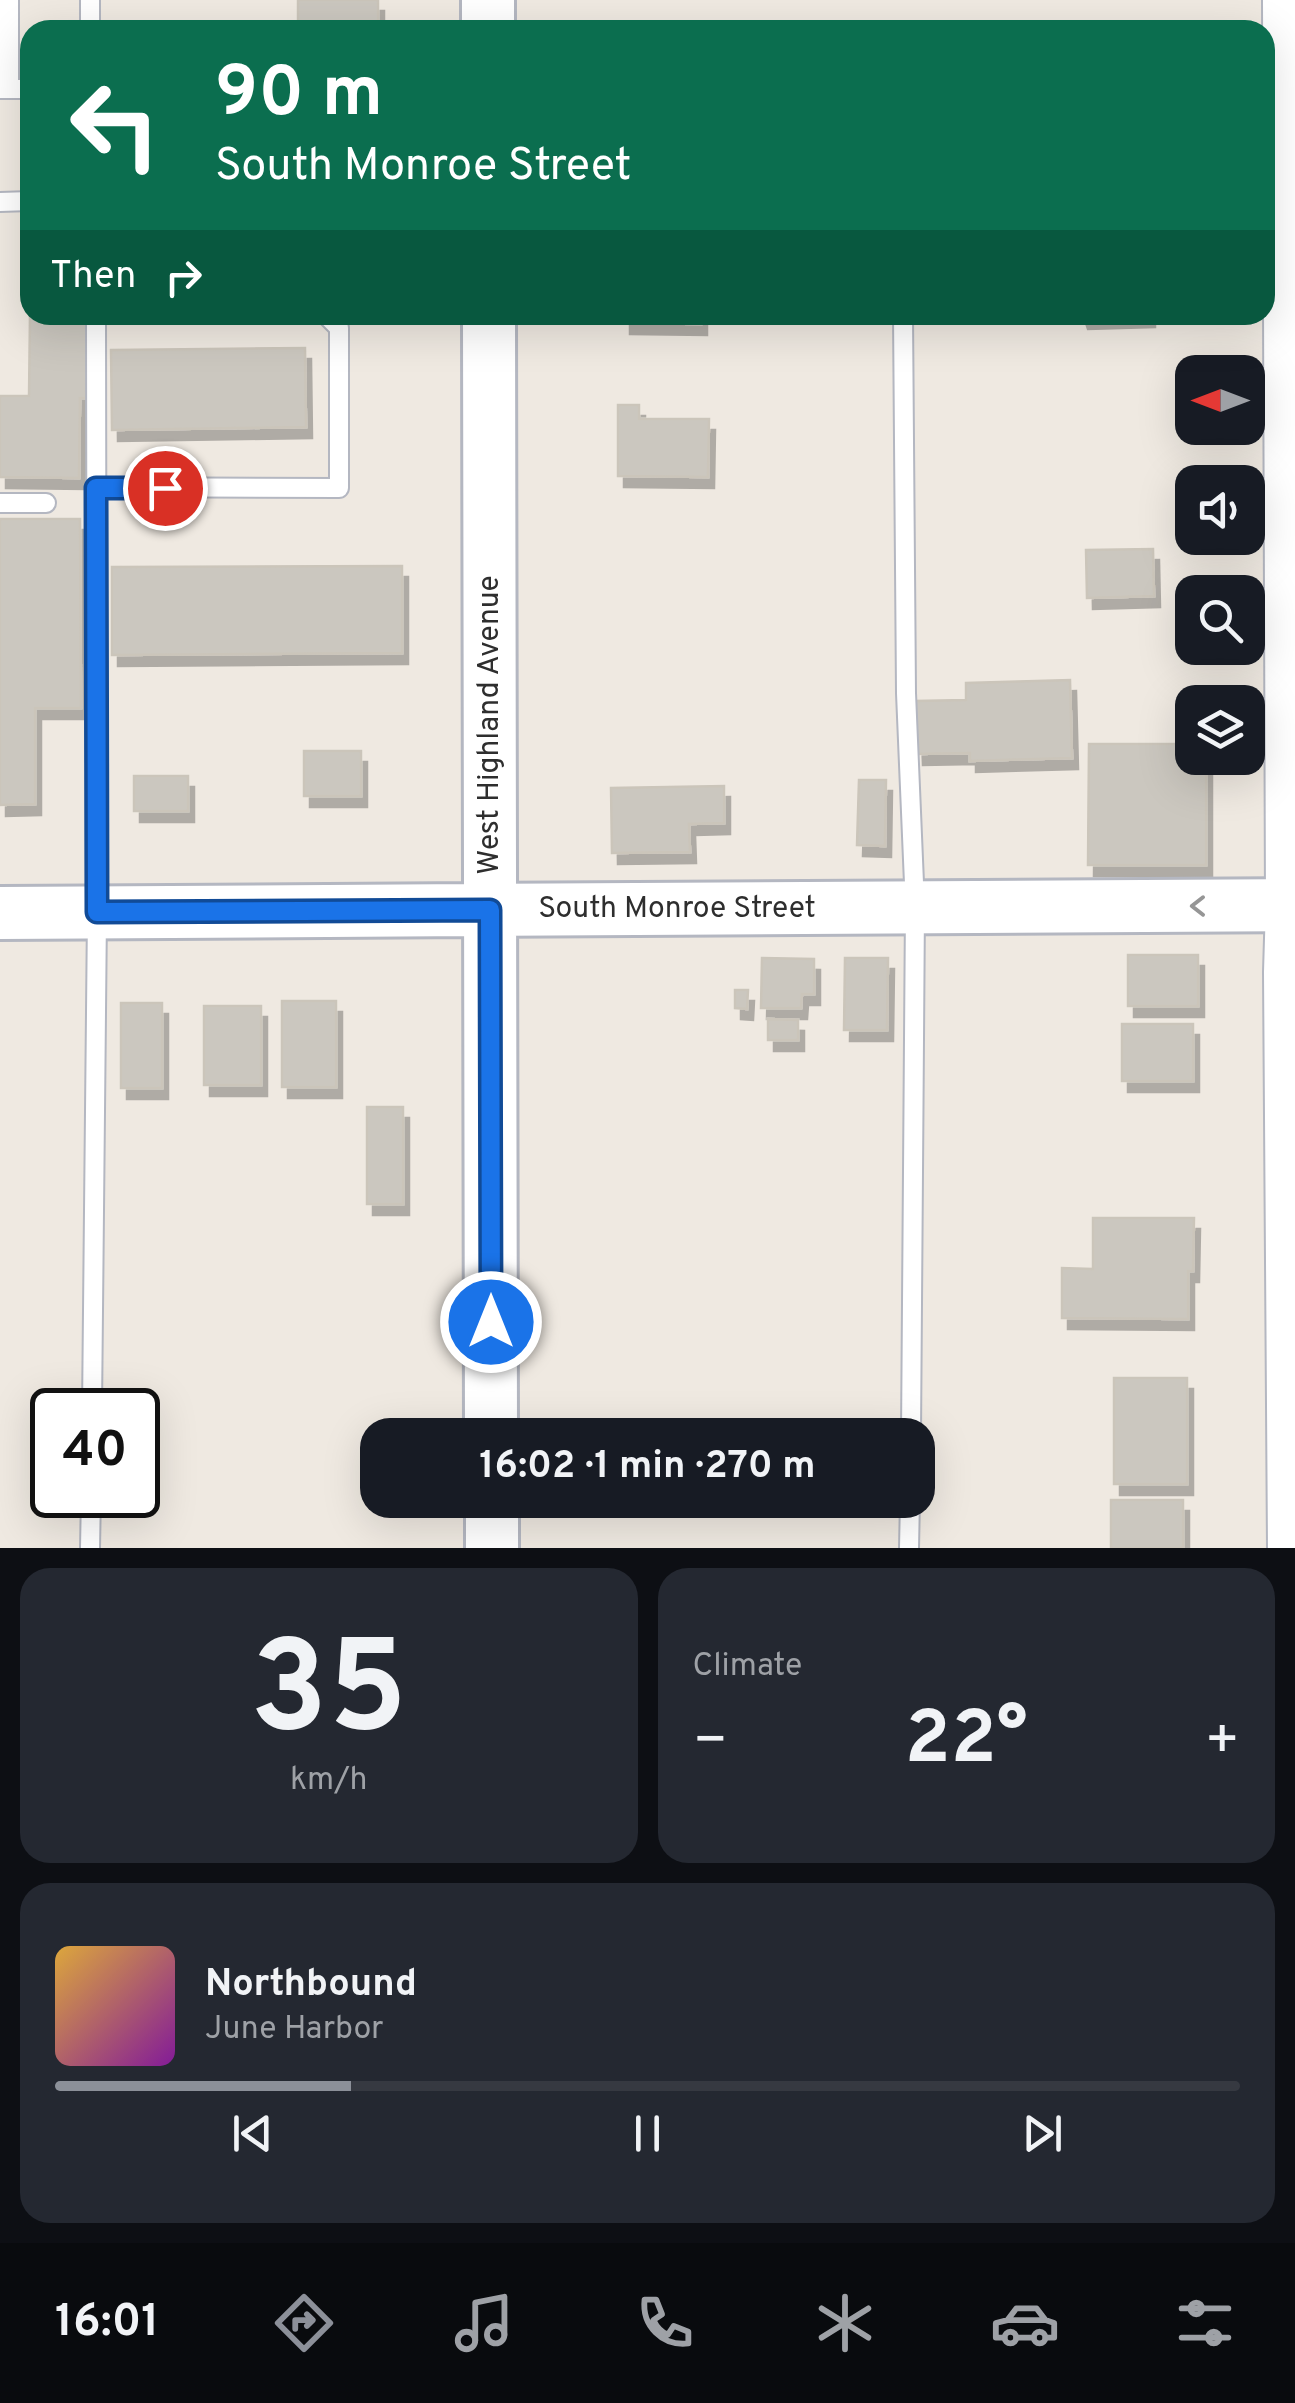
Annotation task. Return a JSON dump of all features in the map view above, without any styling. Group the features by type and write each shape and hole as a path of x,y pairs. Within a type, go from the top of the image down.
{"main road":[{"name":"West Highland Avenue","path":"489,325 492,1418"},
{"name":"South Monroe Street","path":"0,912 1290,905"},
{"path":"492,1518 492,1548"}],"street":[{"path":"1275,181 1282,0"},
{"path":"1275,251 1290,905 1283,972 1287,1548"}],"lane":[{"path":"5,89 9,0"},
{"path":"92,1388 97,912 96,325"},
{"path":"96,488 339,488 336,325"},
{"path":"903,325 906,694 915,907 911,1418"},
{"path":"0,503 46,503"},
{"path":"90,1548 91,1518"},
{"path":"909,1548 910,1518"}],"building":[{"path":"298,0 378,0 378,20 298,20"},
{"path":"30,325 87,325 86,398 80,398 79,478 0,477 0,396 29,396"},
{"path":"305,348 306,427 112,430 111,350"},
{"path":"618,405 639,405 639,419 709,419 708,477 618,476"},
{"path":"0,519 80,519 81,708 35,708 35,804 0,805"},
{"path":"1153,549 1154,596 1087,598 1086,550"},
{"path":"402,566 402,653 112,655 112,567"},
{"path":"1070,680 1072,758 970,761 970,753 917,754 915,701 966,700 966,683"},
{"path":"1089,744 1175,744 1175,775 1206,775 1206,865 1088,865"},
{"path":"304,751 361,751 361,796 304,796"},
{"path":"134,776 188,776 188,811 134,811"},
{"path":"859,780 886,780 885,846 857,845"},
{"path":"724,786 724,823 689,824 690,852 612,853 611,788"},
{"path":"1128,955 1198,955 1198,1006 1128,1006"},
{"path":"762,958 814,959 814,994 802,994 801,1008 761,1008"},
{"path":"845,958 888,958 887,1030 844,1030"},
{"path":"735,990 748,990 747,1009 735,1008"},
{"path":"282,1001 336,1001 336,1087 282,1087"},
{"path":"121,1003 162,1003 162,1088 121,1088"},
{"path":"204,1006 261,1006 261,1085 204,1085"},
{"path":"768,1019 798,1020 798,1040 768,1040"},
{"path":"1122,1024 1193,1024 1193,1081 1122,1081"},
{"path":"367,1107 403,1107 403,1204 367,1204"},
{"path":"1093,1218 1194,1218 1188,1319 1062,1318 1062,1268 1093,1269"},
{"path":"1114,1378 1187,1378 1187,1484 1114,1484"},
{"path":"1111,1500 1183,1500 1183,1548 1111,1548"}],"route":[{"path":"165,488 96,488 97,912 490,910 491,1322"}]}
